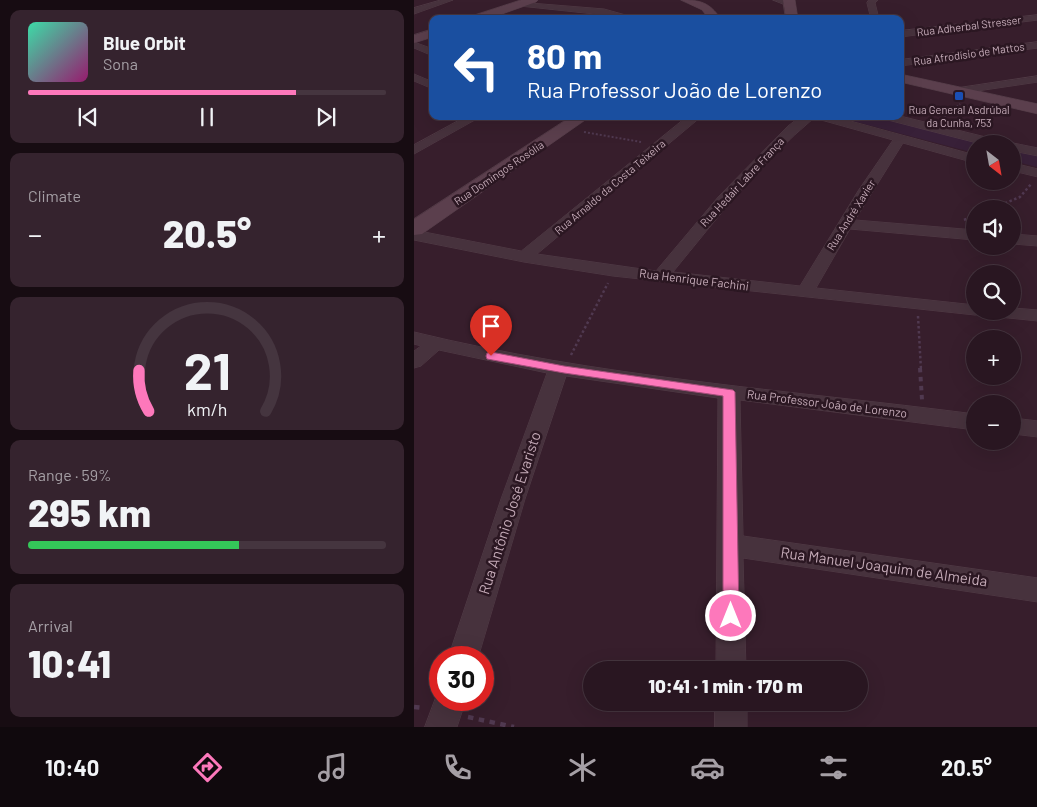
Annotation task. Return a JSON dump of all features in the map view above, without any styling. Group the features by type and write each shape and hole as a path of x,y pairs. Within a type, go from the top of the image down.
{"street":[{"path":"414,11 449,0"},
{"path":"488,15 532,0"},
{"path":"687,0 706,8 712,15"},
{"path":"777,0 789,2 791,15"},
{"path":"874,0 871,4 874,15"},
{"path":"520,4 618,15"},
{"name":"Rua Adherbal Stresser","path":"904,34 1037,17"},
{"path":"414,39 429,34"},
{"path":"414,45 429,51"},
{"name":"Rua Afrodísio de Mattos","path":"904,62 1037,45"},
{"path":"417,74 429,83"},
{"path":"904,79 1037,109"},
{"path":"957,91 1037,79"},
{"path":"414,150 469,120"},
{"name":"Rua Domingos Rosólia","path":"414,229 577,120"},
{"name":"Rua Arnaldo da Costa Teixeira","path":"524,257 691,120"},
{"name":"Rua Hedair Labre França","path":"660,276 724,199 792,129 804,120"},
{"path":"832,120 966,157"},
{"path":"902,120 966,137"},
{"name":"Rua André Xavier","path":"804,292 900,139"},
{"path":"1022,149 1037,152"},
{"path":"1022,169 1037,173"},
{"path":"845,224 966,234"},
{"name":"Rua Henrique Fachini","path":"414,235 524,257 613,271 966,309"},
{"path":"1021,240 1037,241"},
{"path":"1021,314 1037,316"},
{"name":"Rua Professor João de Lorenzo","path":"414,338 458,350 562,369 729,392 966,421"},
{"path":"414,361 435,344"},
{"name":"Rua Antônio José Evaristo","path":"467,646 513,499 562,369"},
{"path":"729,392 731,661"},
{"path":"1021,427 1037,429"},
{"name":"Rua Manuel Joaquim de Almeida","path":"730,545 1037,590"},
{"path":"731,711 731,727"}],"path":[{"path":"930,128 972,94"},
{"path":"564,129 659,145"},
{"path":"1013,200 1020,197 1037,177"},
{"path":"562,369 613,271"},
{"path":"917,304 922,416"},
{"path":"446,713 514,727"}],"shaded area":[{"path":"848,120 899,120 966,138 966,151"},
{"path":"1022,152 1037,154 1037,167 1022,163"}],"place":[{"name":"Rua General Asdrúbal da Cunha, 753","path":"959,96"}],"route":[{"path":"491,356 564,369 729,392 731,616"}]}
